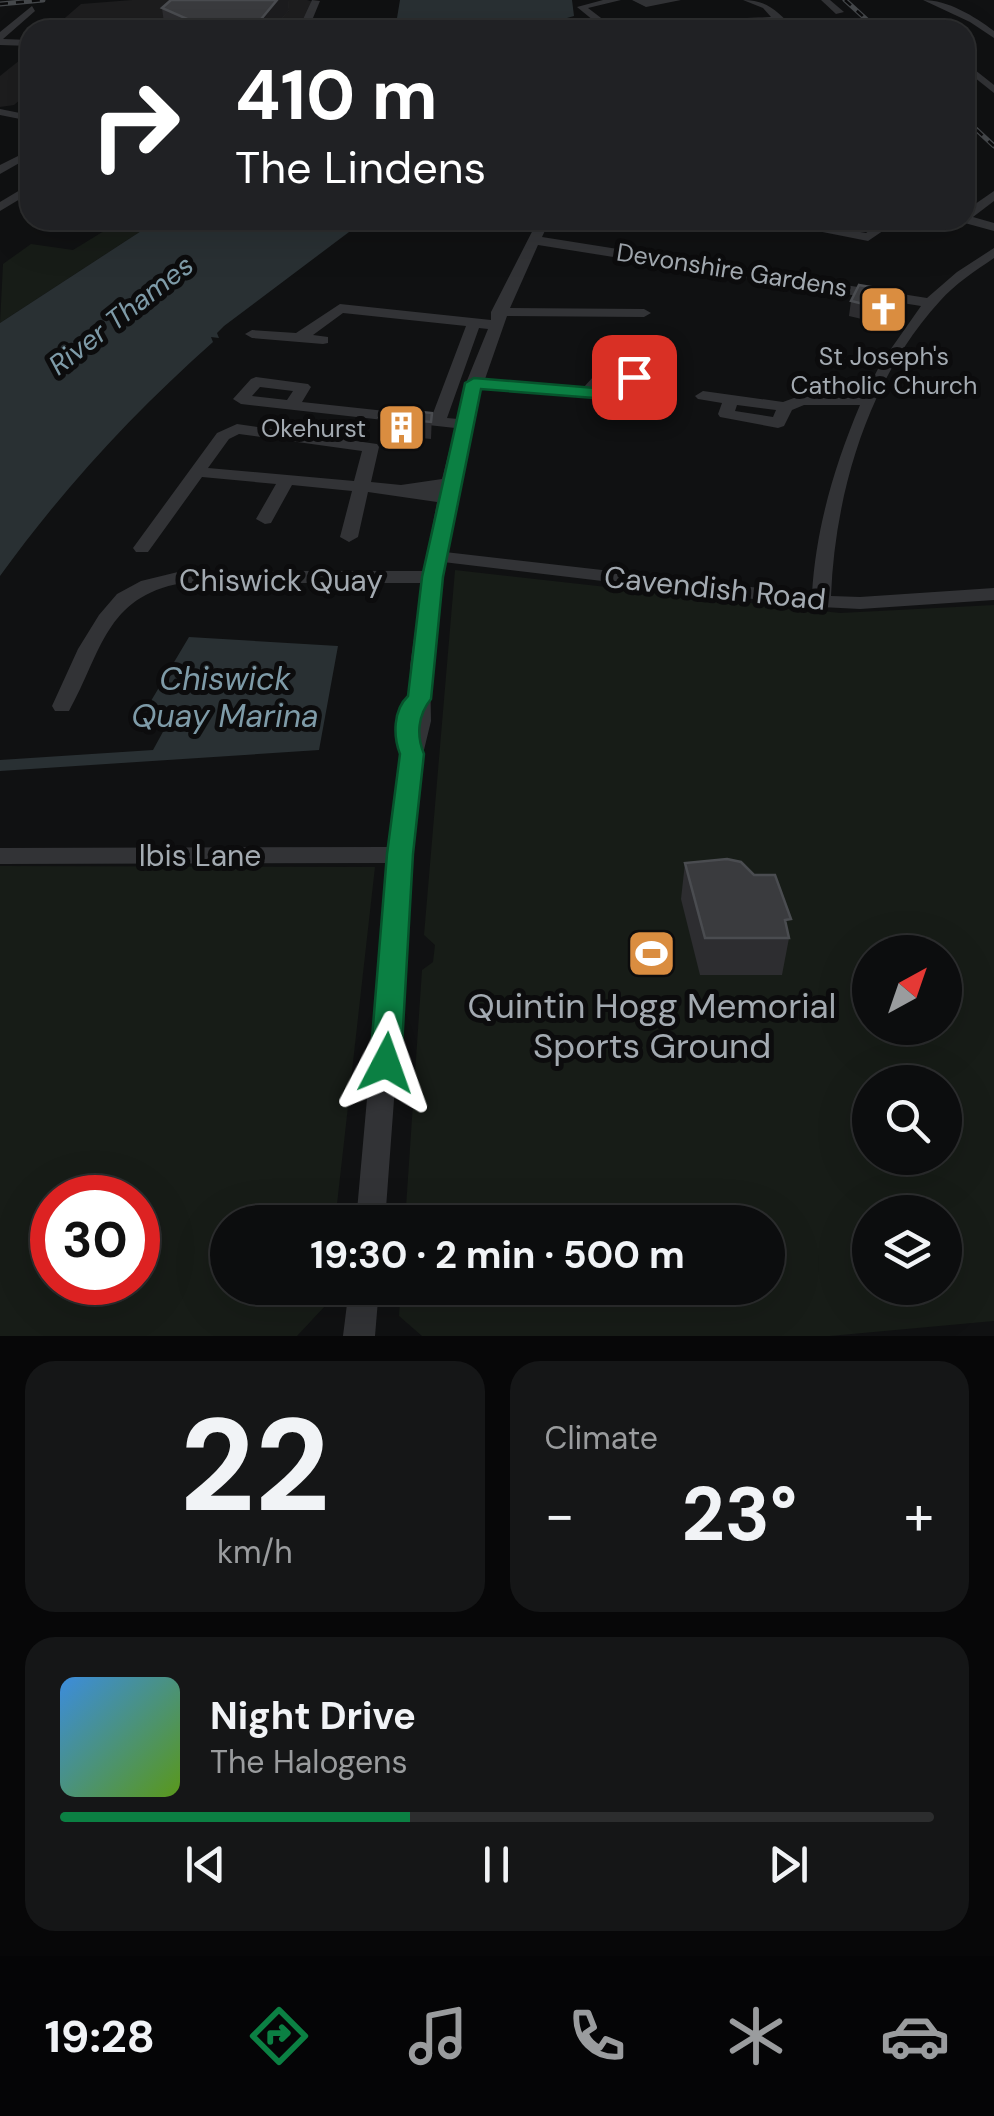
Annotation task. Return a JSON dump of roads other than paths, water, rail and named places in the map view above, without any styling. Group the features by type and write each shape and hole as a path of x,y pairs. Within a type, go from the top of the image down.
{"street":[{"path":"598,20 581,7 617,0"},
{"path":"636,0 646,4 677,0"},
{"path":"747,0 766,6 777,19"},
{"path":"825,0 839,12"},
{"path":"927,0 973,20"},
{"path":"20,20 32,9"},
{"path":"758,20 777,19"},
{"path":"0,39 20,20"},
{"path":"980,37 994,35"},
{"path":"975,74 994,90"},
{"path":"371,1205 400,854 412,754 420,740 419,699 432,577 474,383 496,319 538,230"},
{"path":"824,230 868,238 879,230"},
{"name":"Devonshire Gardens","path":"533,240 930,303"},
{"path":"822,601 840,476 870,401 892,358 930,303 994,252"},
{"path":"298,338 331,310 340,308 474,324 496,319 644,314"},
{"path":"438,422 474,324"},
{"path":"252,334 323,340"},
{"path":"474,383 588,392 606,374 654,378"},
{"path":"142,548 234,422 241,399 256,382 303,387 292,405 463,424"},
{"path":"704,396 731,400 726,414 778,423 785,406 802,400 870,401"},
{"path":"234,422 365,444 372,452 350,537"},
{"path":"197,472 364,489 450,491"},
{"path":"265,518 286,481"},
{"name":"Cavendish Road","path":"437,556 822,601 860,603 994,594"},
{"name":"Chiswick Quay","path":"59,696 112,605 157,581 182,577 432,577"},
{"name":"Ibis Lane","path":"0,856 400,854"},
{"path":"358,1336 362,1305"}],"water":[{"path":"400,0 572,0 574,16 566,20 397,20"},
{"name":"River Thames","path":"143,230 352,230 224,326 217,333 219,338 211,337 213,342 155,396 74,483 0,576 0,323"},
{"name":"Chiswick Quay Marina","path":"189,637 338,646 319,750 0,771 0,760 153,750 170,719 145,711"}],"railway":[{"path":"0,4 43,0"},
{"path":"845,0 867,20"},
{"path":"975,128 994,146"}],"place":[{"name":"St Joseph's Catholic Church","path":"884,310"},
{"name":"Okehurst","path":"401,428"},
{"name":"Quintin Hogg Memorial Sports Ground","path":"652,954"}]}
